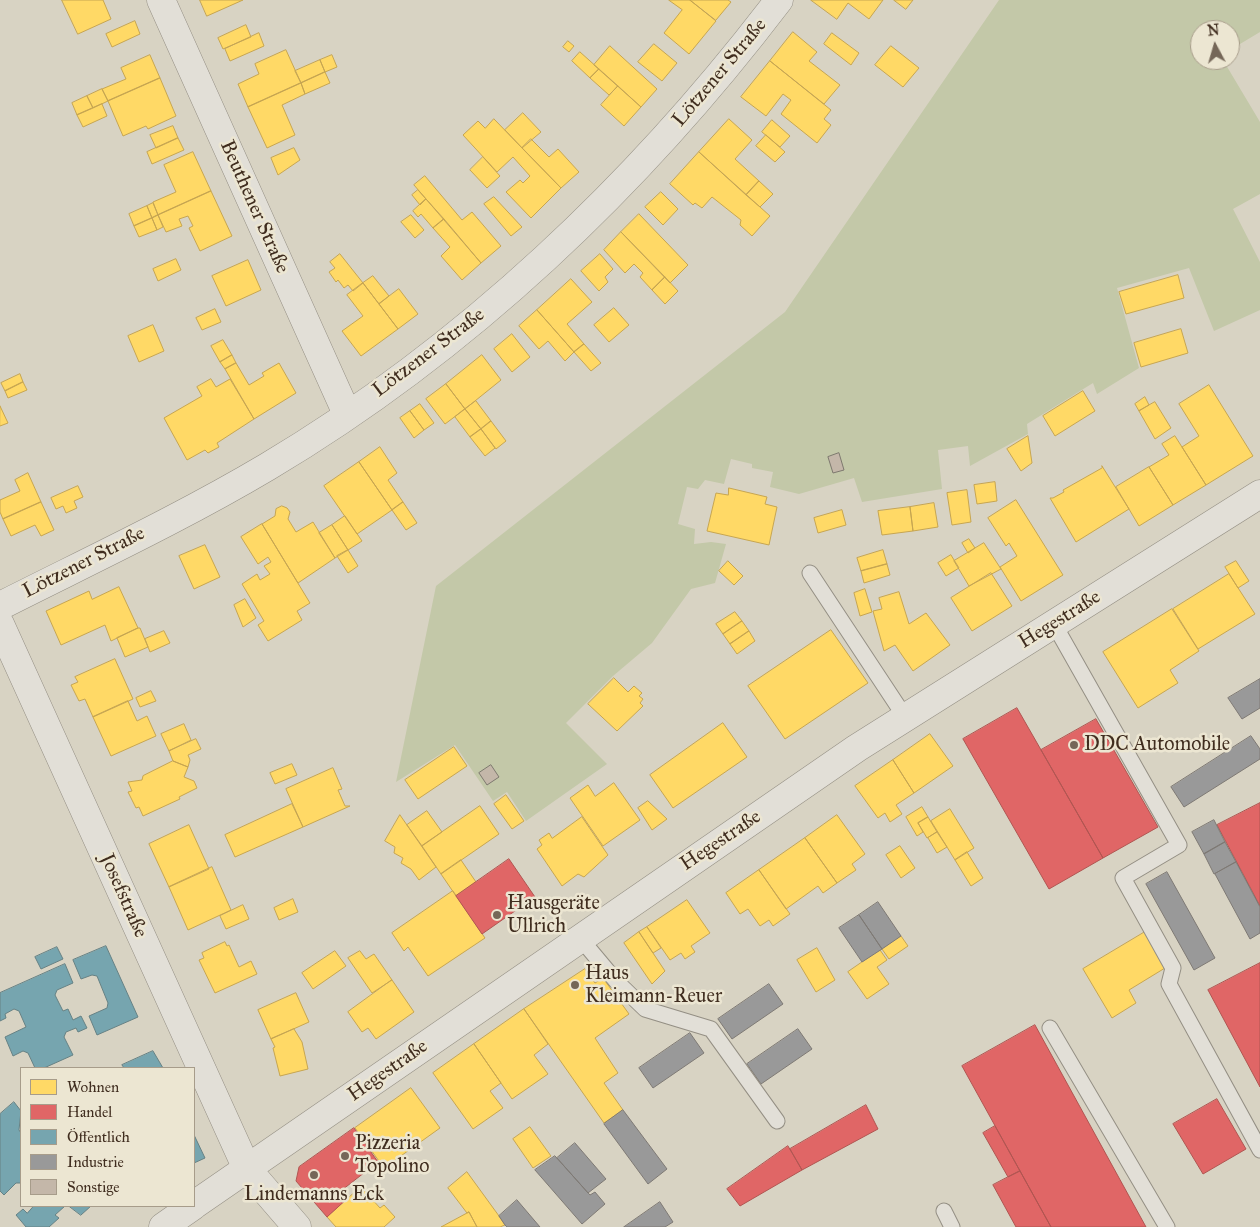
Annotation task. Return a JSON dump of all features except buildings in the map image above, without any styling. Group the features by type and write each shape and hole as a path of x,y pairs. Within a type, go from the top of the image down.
{"street":[{"name":"Beuthener Straße","path":"161,0 347,414"},
{"name":"Lötzener Straße","path":"0,606 173,518 266,467 347,414 416,366 459,333 604,202 699,102 779,0"},
{"name":"Hegestraße","path":"195,1205 580,938 905,717 1260,494"},
{"name":"Josefstraße","path":"0,624 247,1168 297,1227"},
{"name":"Hegestraße","path":"163,1227 193,1207"}],"lane":[{"path":"810,573 905,717"},
{"path":"1054,624 1179,845 1123,878 1173,968 1169,984 1260,1150"},
{"path":"580,938 616,981 646,1010 711,1029 777,1121"},
{"path":"1050,1028 1167,1227"},
{"path":"944,1211 952,1227"}],"green space":[{"path":"999,0 1260,0 1260,32 1240,44 1240,20 1190,20 1190,70 1229,70 1260,122 1260,194 1233,209 1260,262 1260,310 1214,331 1189,268 1117,288 1139,368 1097,394 1093,383 1027,424 1028,434 970,466 968,446 938,450 942,489 862,502 854,478 799,494 770,487 773,472 752,468 752,464 731,459 724,484 705,480 698,489 687,487 678,524 695,529 694,544 711,542 726,544 715,583 691,589 652,643 613,676 566,723 607,764 526,821 507,792 493,801 455,745 396,782 436,586 785,312"}],"place":[{"name":"DDC Automobile","path":"1074,745"},
{"name":"Hausgeräte Ullrich","path":"497,915"},
{"name":"Haus Kleimann-Reuer","path":"575,985"},
{"name":"Pizzeria Topolino","path":"345,1156"},
{"name":"Lindemanns Eck","path":"314,1175"}]}
